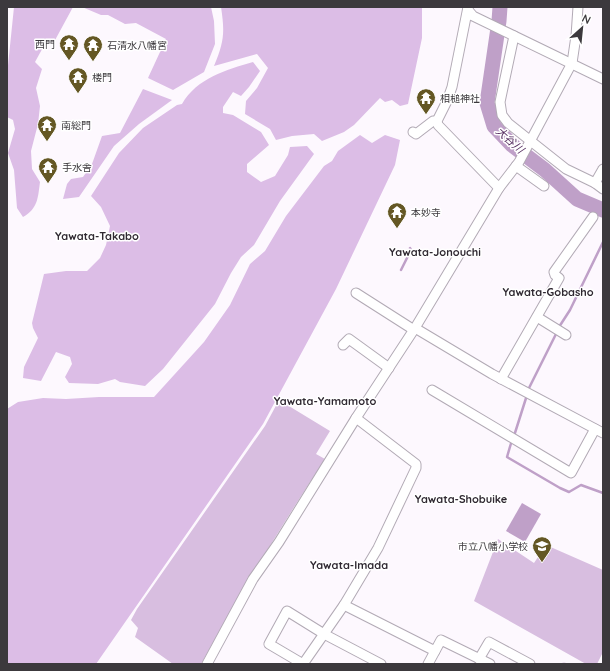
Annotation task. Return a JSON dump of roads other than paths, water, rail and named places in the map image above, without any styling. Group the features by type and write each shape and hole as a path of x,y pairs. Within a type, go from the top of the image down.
{"street":[{"path":"208,664 253,579 279,542 356,418 415,329 499,188 517,164 572,63 578,7"},
{"path":"468,9 473,16 603,79"},
{"path":"468,9 452,87 437,121 438,125 499,188"},
{"path":"512,35 500,102 502,115 508,123 529,141 566,169 603,188"},
{"path":"413,132 416,134 432,121 437,121"},
{"path":"517,164 544,186"},
{"path":"595,183 603,169"},
{"path":"501,379 559,278 554,272 593,217"},
{"path":"356,293 501,379 599,431 571,473 432,390"},
{"path":"537,317 561,332"},
{"path":"343,345 349,339 389,368"},
{"path":"356,418 416,464 416,468 378,548 344,604 324,634 303,664 269,644 286,611 324,634 381,664"},
{"path":"344,604 435,651"},
{"path":"428,664 441,640 490,664"},
{"path":"479,659 489,642 530,664"}],"waterway":[{"name":"大谷川","path":"500,7 487,103 494,126 512,145 545,170 577,199 603,210"},
{"path":"559,327 570,310 603,242"},
{"path":"401,270 411,250 410,248"},
{"path":"528,390 557,332"},
{"path":"514,436 527,395"},
{"path":"512,440 507,457 560,488 569,492 581,485 603,493"}],"place":[{"name":"西門","path":"69,61"},
{"name":"石清水八幡宮","path":"93,62"},
{"name":"楼門","path":"78,94"},
{"name":"相槌神社","path":"426,115"},
{"name":"南総門","path":"47,142"},
{"name":"手水舎","path":"48,184"},
{"name":"本妙寺","path":"397,229"},
{"name":"市立八幡小学校","path":"542,563"}],"district":[{"name":"Yawata-Takabo","path":"97,236"},
{"name":"Yawata-Jonouchi","path":"435,252"},
{"name":"Yawata-Gobasho","path":"548,292"},
{"name":"Yawata-Yamamoto","path":"325,401"},
{"name":"Yawata-Shobuike","path":"461,499"},
{"name":"Yawata-Imada","path":"349,565"}]}
